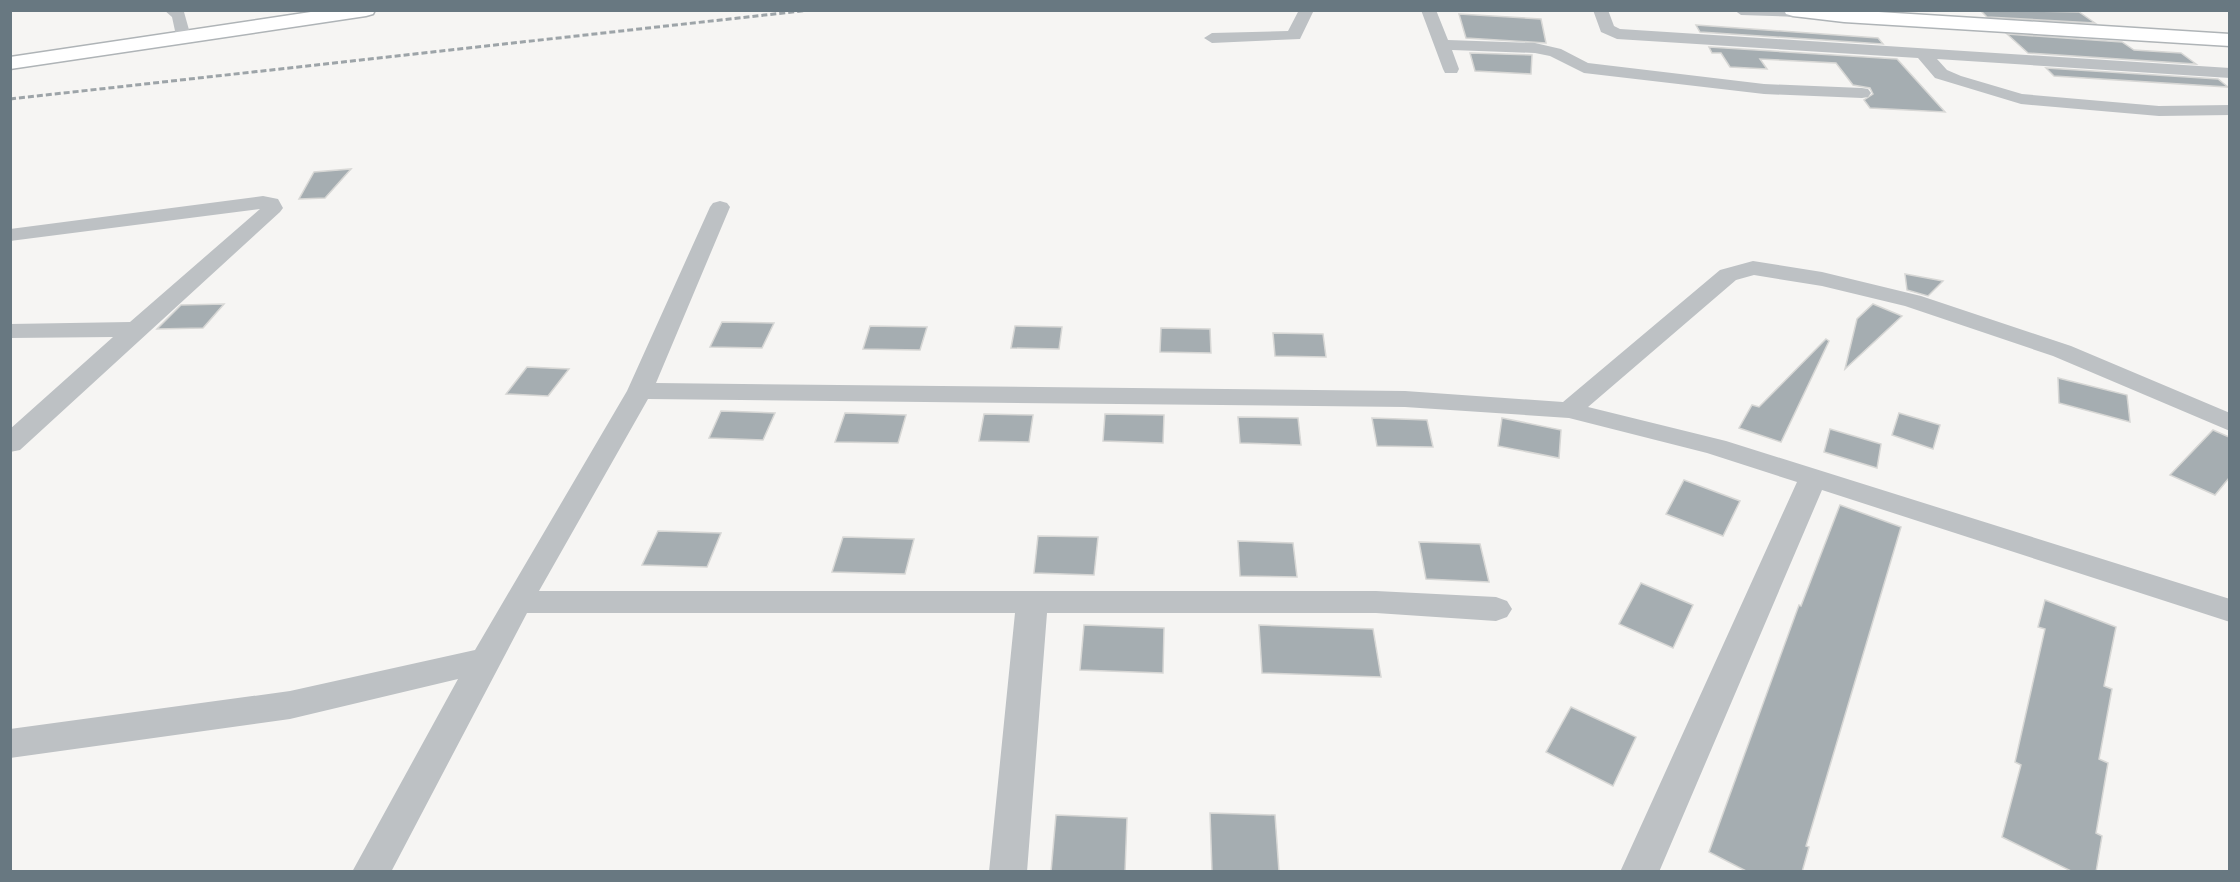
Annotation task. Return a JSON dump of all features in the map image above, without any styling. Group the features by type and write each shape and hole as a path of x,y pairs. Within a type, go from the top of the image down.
{"main road":[{"path":"10,63 183,37 289,16 366,10"},
{"path":"1797,11 2229,40"}],"street":[{"path":"171,10 179,15 183,37"},
{"path":"1212,39 1294,36 1307,10"},
{"path":"1428,10 1451,69"},
{"path":"1600,10 1607,29 1617,34 2229,73"},
{"path":"1741,10 1797,11"},
{"path":"1442,45 1535,48 1555,52 1584,68 1753,88 1862,93"},
{"path":"1923,54 1941,74 1954,80 2021,99 2159,111 2229,110"},
{"path":"10,235 262,202 272,203 273,208 10,444"},
{"path":"371,872 517,602 640,391 720,207"},
{"path":"1569,410 1728,275 1753,268 1822,279 1913,301 2062,351 2229,423"},
{"path":"10,331 136,329"},
{"path":"640,391 1405,399 1569,410 1716,447 2229,611"},
{"path":"1639,872 1813,478"},
{"path":"517,602 1376,602 1496,609"},
{"path":"1008,872 1032,602"},
{"path":"10,744 290,705 486,660"}],"building":[{"path":"1980,10 2079,12 2095,23 1987,17"},
{"path":"1459,14 1541,19 1546,43 1466,38"},
{"path":"1696,25 1878,38 1883,44 1700,32"},
{"path":"2007,34 2122,42 2134,50 2181,53 2196,64 2028,53"},
{"path":"1709,47 1897,59 1945,112 1870,108 1864,100 1873,94 1870,88 1853,85 1836,63 1760,59 1767,69 1730,67 1721,53 1712,53"},
{"path":"1470,53 1532,55 1531,74 1475,71"},
{"path":"2046,68 2218,79 2228,87 2054,76"},
{"path":"351,169 325,198 299,199 314,172"},
{"path":"1905,274 1943,281 1928,296 1907,290"},
{"path":"224,304 203,328 157,329 181,305"},
{"path":"1873,304 1902,316 1845,369 1857,319"},
{"path":"722,322 774,323 762,348 710,347"},
{"path":"870,326 927,327 920,350 863,349"},
{"path":"1015,326 1062,327 1059,349 1011,348"},
{"path":"1161,328 1210,329 1211,353 1160,352"},
{"path":"1273,333 1323,334 1326,357 1275,356"},
{"path":"1826,339 1829,341 1781,442 1739,428 1752,405 1759,407"},
{"path":"527,367 569,369 548,396 506,394"},
{"path":"2058,378 2127,395 2130,422 2059,403"},
{"path":"721,411 775,413 763,440 709,438"},
{"path":"845,413 906,415 898,443 835,442"},
{"path":"1899,413 1940,425 1933,449 1892,435"},
{"path":"984,414 1033,415 1029,442 979,441"},
{"path":"1105,414 1164,415 1163,443 1103,441"},
{"path":"1238,417 1298,418 1301,445 1240,443"},
{"path":"1372,418 1427,420 1433,447 1377,446"},
{"path":"1502,418 1561,430 1559,458 1498,446"},
{"path":"1830,429 1881,444 1877,468 1824,452"},
{"path":"2213,430 2229,437 2229,478 2215,495 2170,475"},
{"path":"1684,480 1740,501 1723,536 1666,514"},
{"path":"1840,505 1901,527 1806,846 1809,847 1802,872 1748,872 1709,852 1799,605 1801,606"},
{"path":"658,531 721,533 707,567 642,565"},
{"path":"1038,536 1098,537 1094,575 1034,573"},
{"path":"843,537 914,539 905,574 832,572"},
{"path":"1238,541 1293,543 1297,577 1240,576"},
{"path":"1419,542 1480,544 1489,582 1426,579"},
{"path":"1641,583 1693,605 1673,648 1619,624"},
{"path":"2045,600 2116,627 2104,686 2112,689 2099,759 2108,763 2096,833 2102,836 2096,872 2073,872 2002,837 2021,765 2015,762 2045,629 2038,627"},
{"path":"1084,625 1164,628 1163,673 1080,670"},
{"path":"1259,625 1373,629 1381,677 1262,673"},
{"path":"1571,707 1636,737 1613,786 1546,752"},
{"path":"1210,813 1275,815 1279,872 1212,872"},
{"path":"1056,815 1127,818 1125,872 1051,872"}],"railway":[{"path":"10,99 810,10"}]}
